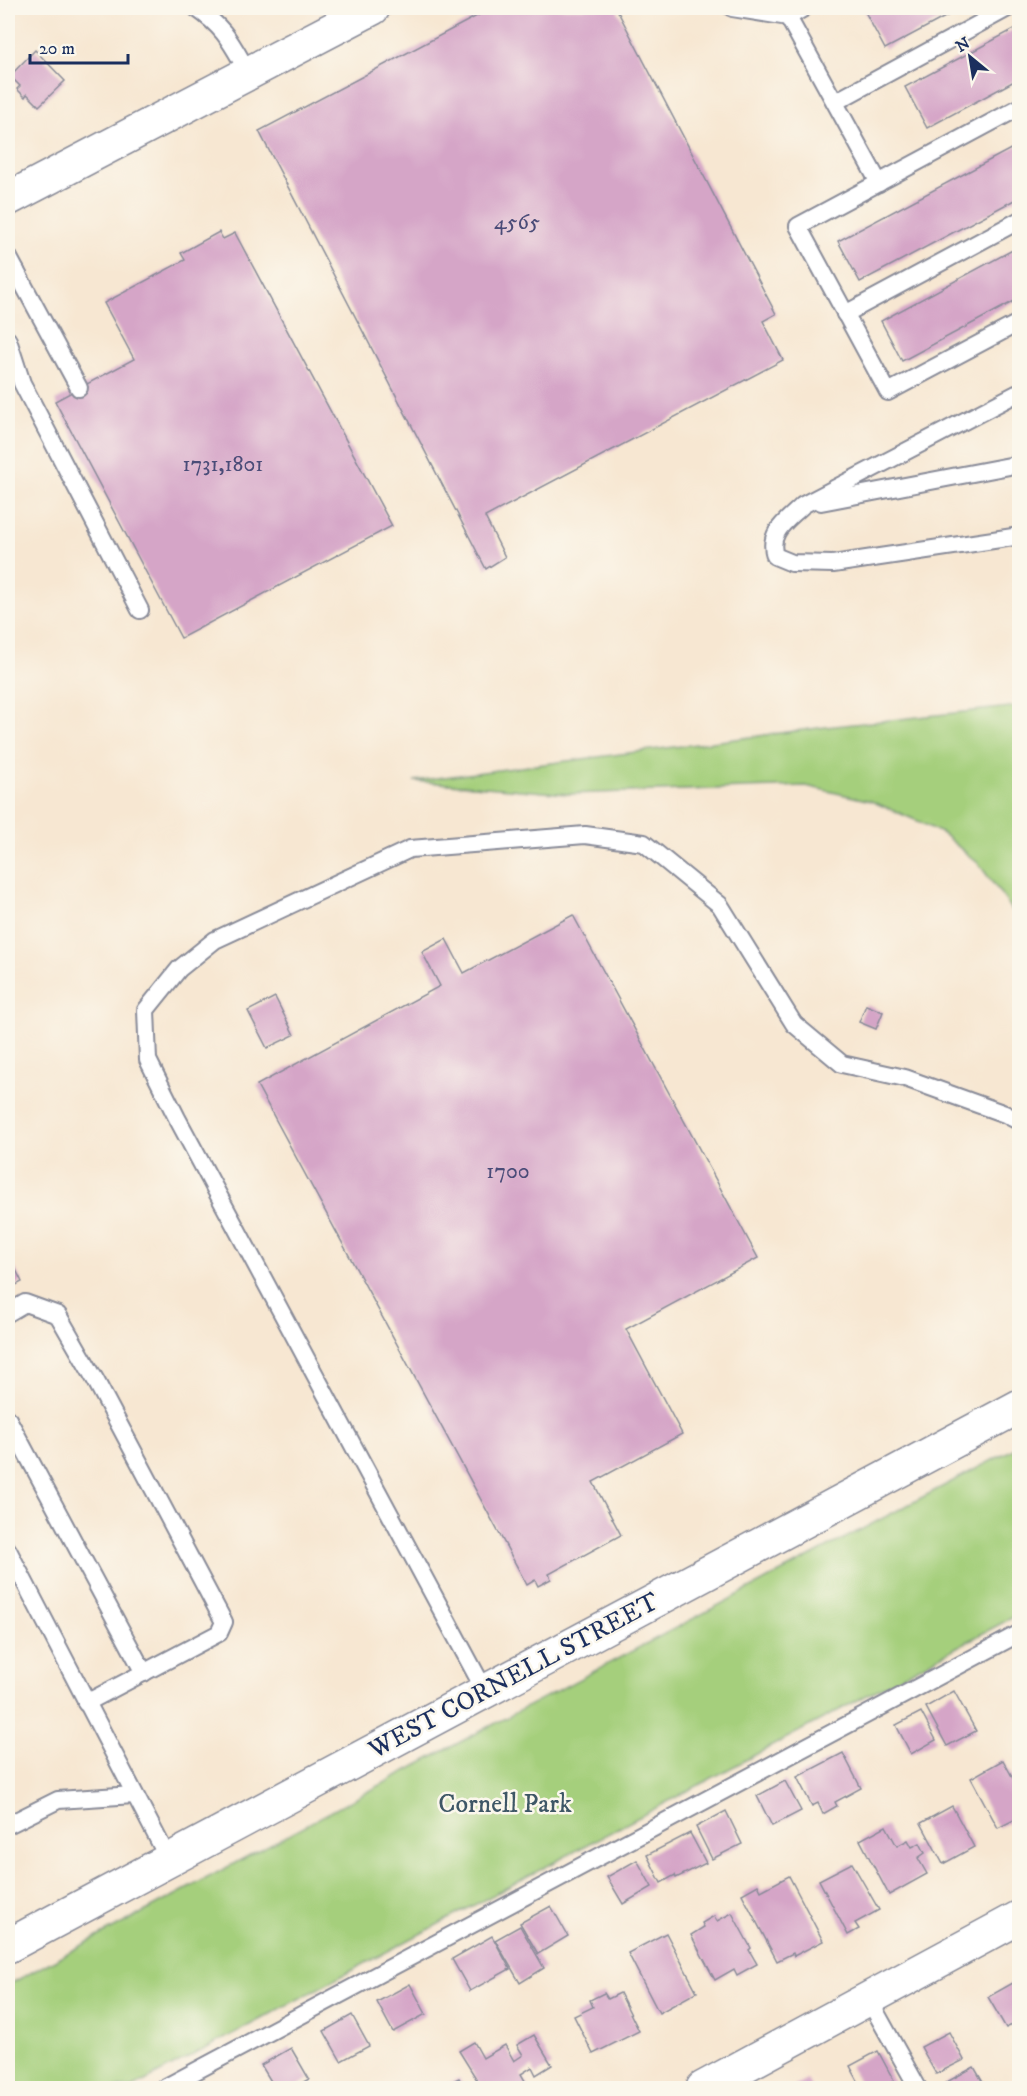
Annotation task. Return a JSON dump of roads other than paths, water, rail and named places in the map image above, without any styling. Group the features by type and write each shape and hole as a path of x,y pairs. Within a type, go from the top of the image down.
{"street":[{"path":"12,192 373,8"},
{"name":"WEST CORNELL STREET","path":"8,1946 1020,1406"},
{"path":"703,2088 1020,1917"}],"lane":[{"path":"196,8 213,19 225,32 248,72"},
{"path":"732,8 788,12 804,8"},
{"path":"835,102 1008,8"},
{"path":"788,12 879,183"},
{"path":"1020,107 798,226 888,392 1020,322"},
{"path":"845,314 1020,220"},
{"path":"10,270 79,388"},
{"path":"8,340 22,383 140,610"},
{"path":"1020,392 802,505 777,530 772,545 775,556 792,563 833,564 1020,537"},
{"path":"802,505 1020,464"},
{"path":"485,1691 148,1060 146,1010 179,969 215,940 410,849 585,835 644,843 720,905 794,1024 842,1064 905,1078 1005,1114 1020,1122"},
{"path":"8,1313 25,1303 58,1315 96,1381 224,1622 219,1633 86,1703"},
{"path":"8,1419 144,1672"},
{"path":"8,1550 169,1860"},
{"path":"164,2088 1020,1633"},
{"path":"8,1825 58,1800 134,1795"},
{"path":"868,1998 918,2088"}],"park label":[{"name":"Cornell Park","path":"505,1804"}]}
